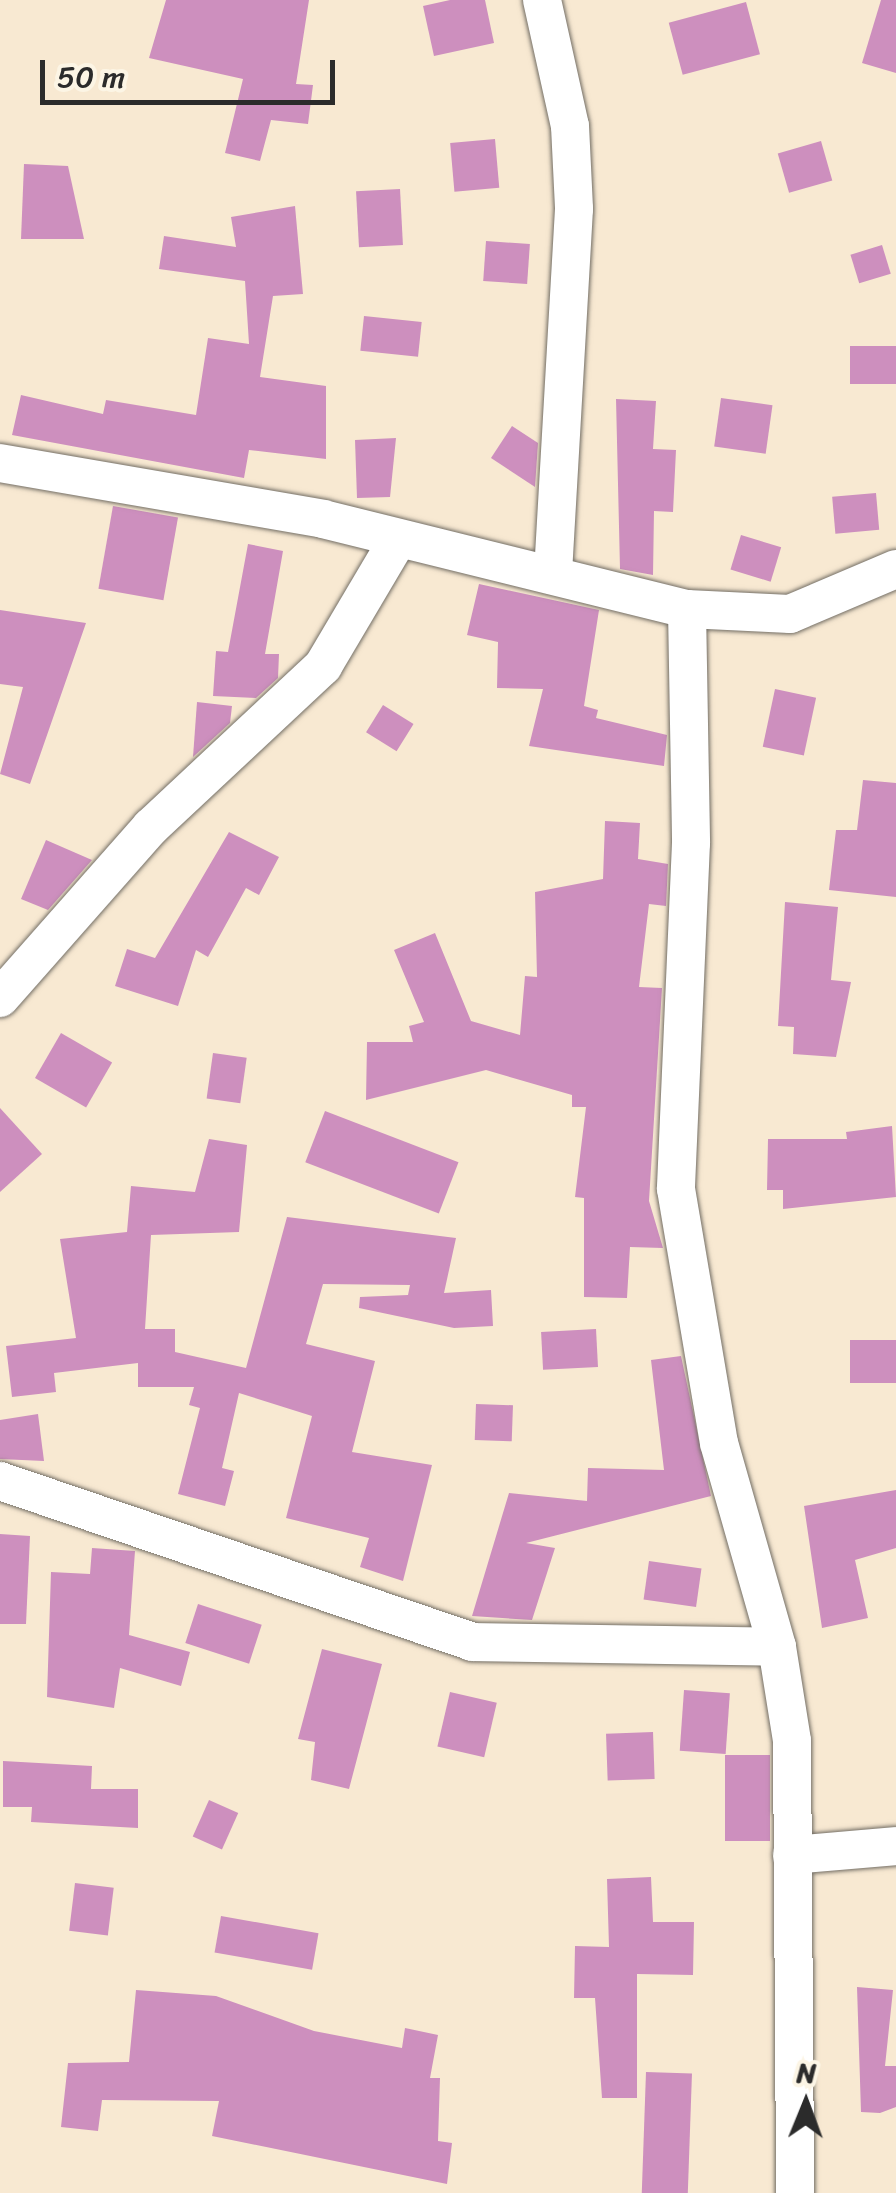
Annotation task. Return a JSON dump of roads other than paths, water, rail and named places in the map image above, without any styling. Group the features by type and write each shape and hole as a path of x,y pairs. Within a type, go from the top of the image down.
{"street":[{"path":"542,0 570,126 574,209 553,572"},
{"path":"0,463 398,539 553,572 687,609 790,614 896,569"},
{"path":"0,998 152,827 322,666 398,539"},
{"path":"687,609 692,843 676,1189 719,1443 777,1646 792,1741 794,2193"},
{"path":"0,1481 472,1642 777,1646"},
{"path":"792,1855 896,1846"}]}
